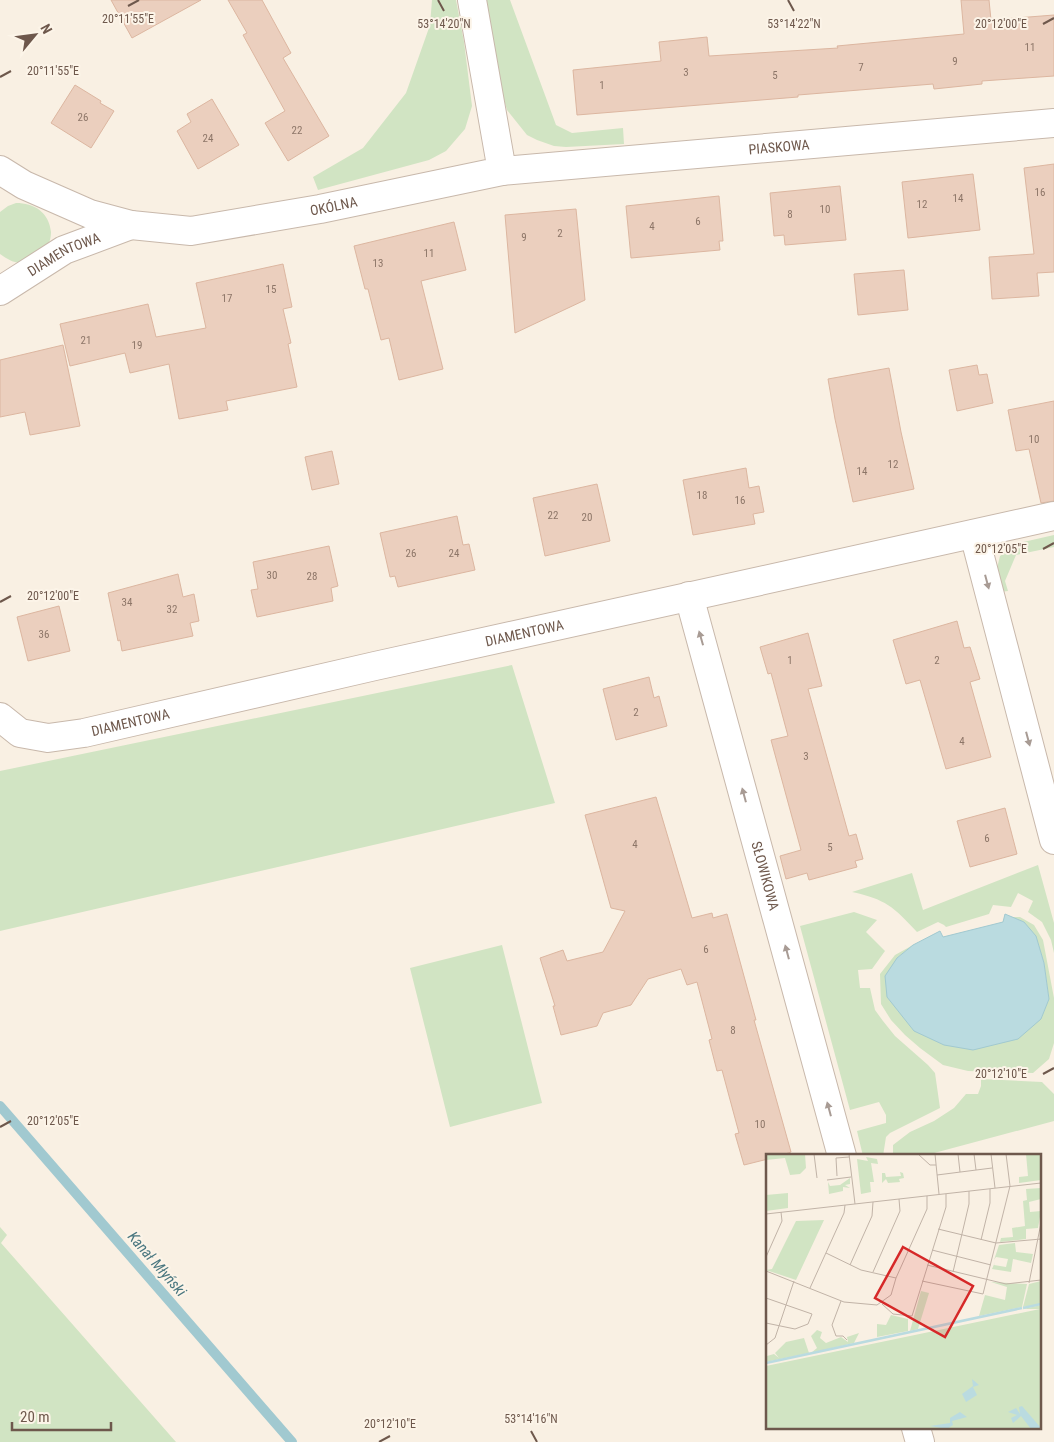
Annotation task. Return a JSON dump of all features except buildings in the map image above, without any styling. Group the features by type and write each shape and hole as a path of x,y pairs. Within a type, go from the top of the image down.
{"street":[{"path":"472,0 502,171"},
{"name":"PIASKOWA","path":"502,171 1054,123"},
{"name":"OKÓLNA","path":"0,170 12,189 57,200 90,214 131,225 191,231 320,209 502,171"},
{"path":"57,200 64,228 64,250"},
{"name":"DIAMENTOWA","path":"7,278 64,250 131,225"},
{"name":"DIAMENTOWA","path":"0,717 20,733 48,738 84,733 375,666 1054,516"},
{"path":"974,534 1054,840"},
{"name":"SŁOWIKOWA","path":"689,596 841,1154"}],"green space":[{"path":"432,0 456,0 464,42 472,106 465,129 446,151 429,160 318,190 313,177 363,148 406,93 430,25"},
{"path":"486,0 510,0 556,125 572,133 623,128 624,144 554,146 527,135 507,110 501,90"},
{"path":"16,203 23,203 40,210 50,225 51,232 50,241 43,250 21,262 14,262 0,254 0,212"},
{"path":"1054,535 1054,547 1016,555 1005,581 1008,591 1000,592 995,576 1000,556 1019,543"},
{"path":"512,665 555,803 0,931 0,771"},
{"path":"1038,865 1054,923 1054,953 1051,940 1042,922 1028,912 1033,901 1018,893 1011,907 993,905 989,914 946,927 938,922 917,932 888,905 852,892 912,873 923,910"},
{"path":"854,912 877,920 866,932 885,951 872,969 858,970 860,988 870,988 875,1010 883,1021 895,1036 935,1073 940,1108 890,1133 886,1137 883,1154 863,1154 857,1131 886,1123 886,1115 879,1102 850,1110 800,926"},
{"path":"1011,917 1020,917 1034,925 1043,940 1054,998 1054,1043 1049,1059 1033,1073 968,1071 943,1065 920,1048 891,1020 881,1004 880,974 895,955 913,945 897,958 1049,999 1044,963 1036,937 1024,922"},
{"path":"502,945 542,1103 450,1127 410,968"},
{"path":"981,1079 1042,1082 1054,1094 1054,1121 930,1154 893,1154 893,1145 910,1132 934,1121 954,1108 966,1094 978,1094"},
{"path":"0,1227 7,1235 1,1243 176,1442 0,1442"}],"water":[{"path":"1005,914 1024,922 1036,936 1044,963 1049,999 1041,1019 1018,1039 973,1050 944,1045 914,1031 887,997 885,976 897,958 913,945 940,931 943,937 1003,922"}],"waterway":[{"name":"Kanał Młyński","path":"0,1106 292,1442"}]}
